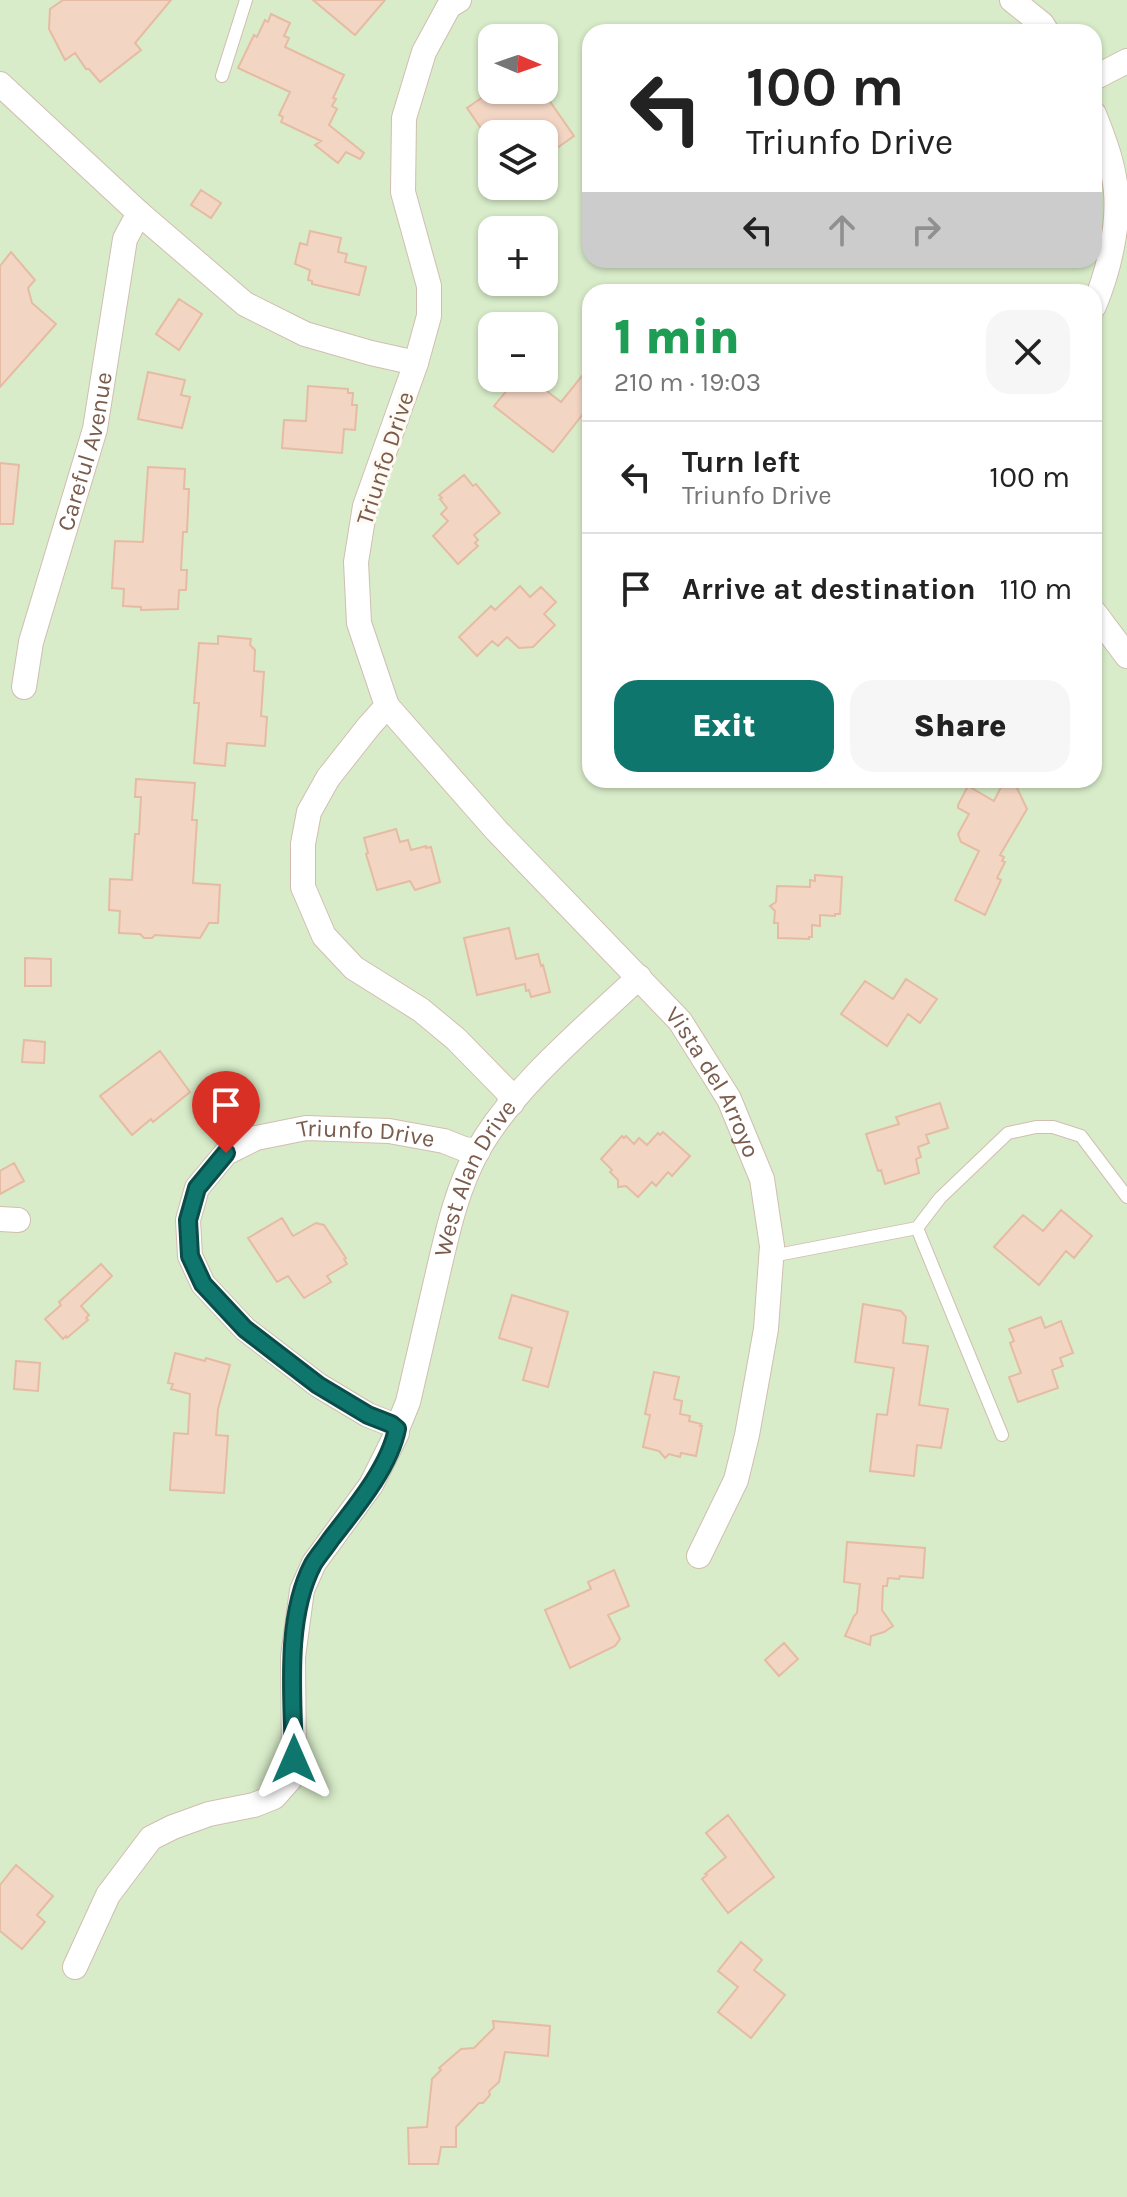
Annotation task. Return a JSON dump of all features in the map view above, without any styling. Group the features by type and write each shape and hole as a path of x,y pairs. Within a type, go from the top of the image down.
{"street":[{"path":"1012,0 1042,24"},
{"name":"Triunfo Drive","path":"387,706 359,623 356,562 365,506 416,363 429,316 429,286 403,192 404,118 424,52 450,2"},
{"path":"1102,74 1127,61"},
{"path":"0,84 139,213 245,304 305,334 416,363"},
{"path":"1101,284 1113,248 1116,192 1102,133"},
{"name":"Careful Avenue","path":"24,687 31,642 95,429 125,239 139,213"},
{"path":"1102,623 1127,656"},
{"path":"387,706 328,778 309,812 303,844 303,887 324,936 354,968 421,1010 456,1039 507,1091 512,1103"},
{"name":"Vista del Arroyo","path":"387,706 497,831 680,1021 729,1099 762,1179 772,1246 766,1329 736,1480 699,1556"},
{"name":"West Alan Drive","path":"397,1429 408,1402 449,1225 462,1183 478,1151 493,1126 534,1077 639,977"},
{"name":"Triunfo Drive","path":"397,1429 318,1385 245,1329 203,1284 190,1256 188,1220 197,1188 226,1153 256,1138 306,1128 389,1131 478,1151"},
{"path":"75,1967 108,1895 151,1838 209,1814 254,1805 274,1797 290,1779 294,1759 293,1657 302,1590 314,1563 371,1485 389,1453 397,1429"}],"lane":[{"path":"222,76 246,0"},
{"path":"772,1256 917,1228 940,1198 1008,1133 1036,1127 1053,1127 1081,1136 1127,1197"},
{"path":"917,1228 1002,1435"}],"green space":[{"path":"0,0 1127,0 1127,2197 0,2197"}],"building":[{"path":"63,0 171,0 135,43 141,50 100,82 75,53 65,60 49,29 50,9"},
{"path":"313,0 385,0 355,35"},
{"path":"271,14 290,23 284,36 289,38 285,47 344,75 333,98 336,99 332,106 337,109 329,125 364,153 360,159 346,152 338,163 315,145 321,141 281,122 283,117 279,115 290,92 238,68 254,35 257,37"},
{"path":"478,100 478,104 552,104 574,136 558,147 558,120 478,120 478,124 467,108"},
{"path":"201,190 221,203 211,218 191,205"},
{"path":"310,231 341,238 338,252 347,254 345,262 366,267 359,295 312,284 308,280 310,270 295,264 300,243 307,245"},
{"path":"11,252 35,280 28,288 32,303 56,324 0,387 0,266"},
{"path":"179,299 202,314 179,350 156,334"},
{"path":"148,372 185,380 181,395 190,397 182,428 138,419"},
{"path":"582,376 582,415 553,452 494,406 506,392 548,392 561,402"},
{"path":"308,386 348,389 348,393 353,393 352,405 357,405 355,430 344,429 342,453 282,448 284,420 306,421"},
{"path":"0,463 19,465 13,524 0,524"},
{"path":"148,467 185,469 184,489 189,489 181,570 187,570 186,590 179,590 178,609 141,610 141,607 123,606 124,589 112,588 115,541 143,542"},
{"path":"464,475 473,486 476,484 500,513 474,535 478,546 458,564 433,536 448,521 441,514 447,508 439,495"},
{"path":"520,586 530,597 541,587 556,602 544,614 555,625 533,647 519,648 507,637 498,646 492,641 477,656 459,637 491,606 495,610"},
{"path":"218,636 251,639 250,645 255,650 254,671 264,672 261,716 267,717 265,746 227,743 225,766 194,763 199,703 194,703 199,643 218,644"},
{"path":"136,779 195,783 192,820 197,820 193,883 220,885 218,923 209,923 200,938 155,935 144,938 140,934 119,933 120,911 109,910 110,879 132,880 141,797 135,797"},
{"path":"967,788 994,801 1000,788 1017,788 1027,809 1000,855 1005,862 997,878 1001,880 985,915 955,900 979,851 961,842 958,834 969,814 958,805"},
{"path":"396,829 400,842 408,840 411,850 431,847 440,882 415,890 410,881 377,890 364,838"},
{"path":"815,875 842,877 840,914 820,915 820,926 812,925 812,937 809,939 778,938 775,911 770,906 776,902 777,886 810,887 810,880 815,881"},
{"path":"509,928 516,959 538,954 550,992 531,997 525,984 477,995 464,938"},
{"path":"25,958 51,959 51,986 25,986"},
{"path":"906,979 937,999 920,1023 908,1014 887,1046 841,1014 865,981 893,999"},
{"path":"24,1040 45,1042 44,1063 22,1062"},
{"path":"160,1051 190,1092 132,1135 100,1096"},
{"path":"940,1103 948,1128 926,1135 929,1143 918,1147 921,1157 916,1159 919,1173 885,1184 866,1134 899,1124 896,1117"},
{"path":"663,1132 690,1156 672,1176 668,1172 656,1186 652,1182 638,1197 626,1186 618,1187 618,1180 610,1172 612,1170 601,1159 622,1136 634,1144 639,1138 647,1145"},
{"path":"14,1163 24,1181 0,1194 0,1171"},
{"path":"1061,1210 1092,1236 1074,1258 1066,1251 1039,1285 994,1247 1023,1215 1043,1231"},
{"path":"282,1218 293,1236 316,1223 324,1225 346,1258 347,1264 327,1276 331,1282 304,1298 288,1276 277,1282 248,1238"},
{"path":"101,1264 112,1276 81,1306 89,1315 88,1320 63,1339 45,1319"},
{"path":"512,1295 568,1312 548,1387 523,1380 532,1348 499,1338"},
{"path":"863,1304 901,1311 906,1317 903,1343 928,1346 919,1405 948,1409 941,1448 917,1445 914,1476 870,1471 877,1414 887,1415 894,1368 855,1362"},
{"path":"1041,1317 1045,1328 1061,1321 1073,1353 1060,1358 1063,1366 1052,1370 1058,1388 1018,1402 1009,1377 1021,1373 1010,1343 1014,1341 1009,1329"},
{"path":"175,1353 230,1365 218,1409 216,1435 228,1436 224,1493 170,1490 174,1433 188,1434 190,1394 171,1389 173,1384 168,1383"},
{"path":"16,1361 40,1363 38,1391 14,1389"},
{"path":"654,1372 679,1377 674,1399 682,1401 680,1414 690,1416 689,1421 702,1426 696,1456 681,1453 680,1457 669,1454 665,1458 659,1451 643,1447 650,1415 645,1414"},
{"path":"847,1542 925,1548 923,1578 888,1578 887,1586 883,1586 882,1610 893,1626 871,1636 870,1645 845,1636 857,1613 860,1584 844,1582"},
{"path":"614,1570 629,1606 608,1615 620,1639 615,1646 570,1668 545,1610 591,1589 588,1582"},
{"path":"784,1643 798,1659 779,1676 765,1660"},
{"path":"728,1815 774,1877 728,1913 702,1879 726,1857 706,1833"},
{"path":"16,1865 53,1896 37,1915 45,1922 22,1949 0,1931 0,1885"},
{"path":"741,1942 762,1960 754,1970 785,1995 751,2038 718,2012 738,1987 718,1971"},
{"path":"493,2021 550,2026 548,2056 505,2052 499,2082 489,2091 490,2095 483,2103 479,2103 456,2127 456,2147 441,2147 438,2164 409,2164 408,2128 427,2127 432,2079 441,2070 439,2068 461,2049 474,2048 494,2028"}],"route":[{"path":"226,1153 197,1188 188,1220 190,1256 203,1284 245,1329 318,1385 397,1429 389,1453 371,1485 314,1563 302,1590 293,1657 294,1759"}]}
